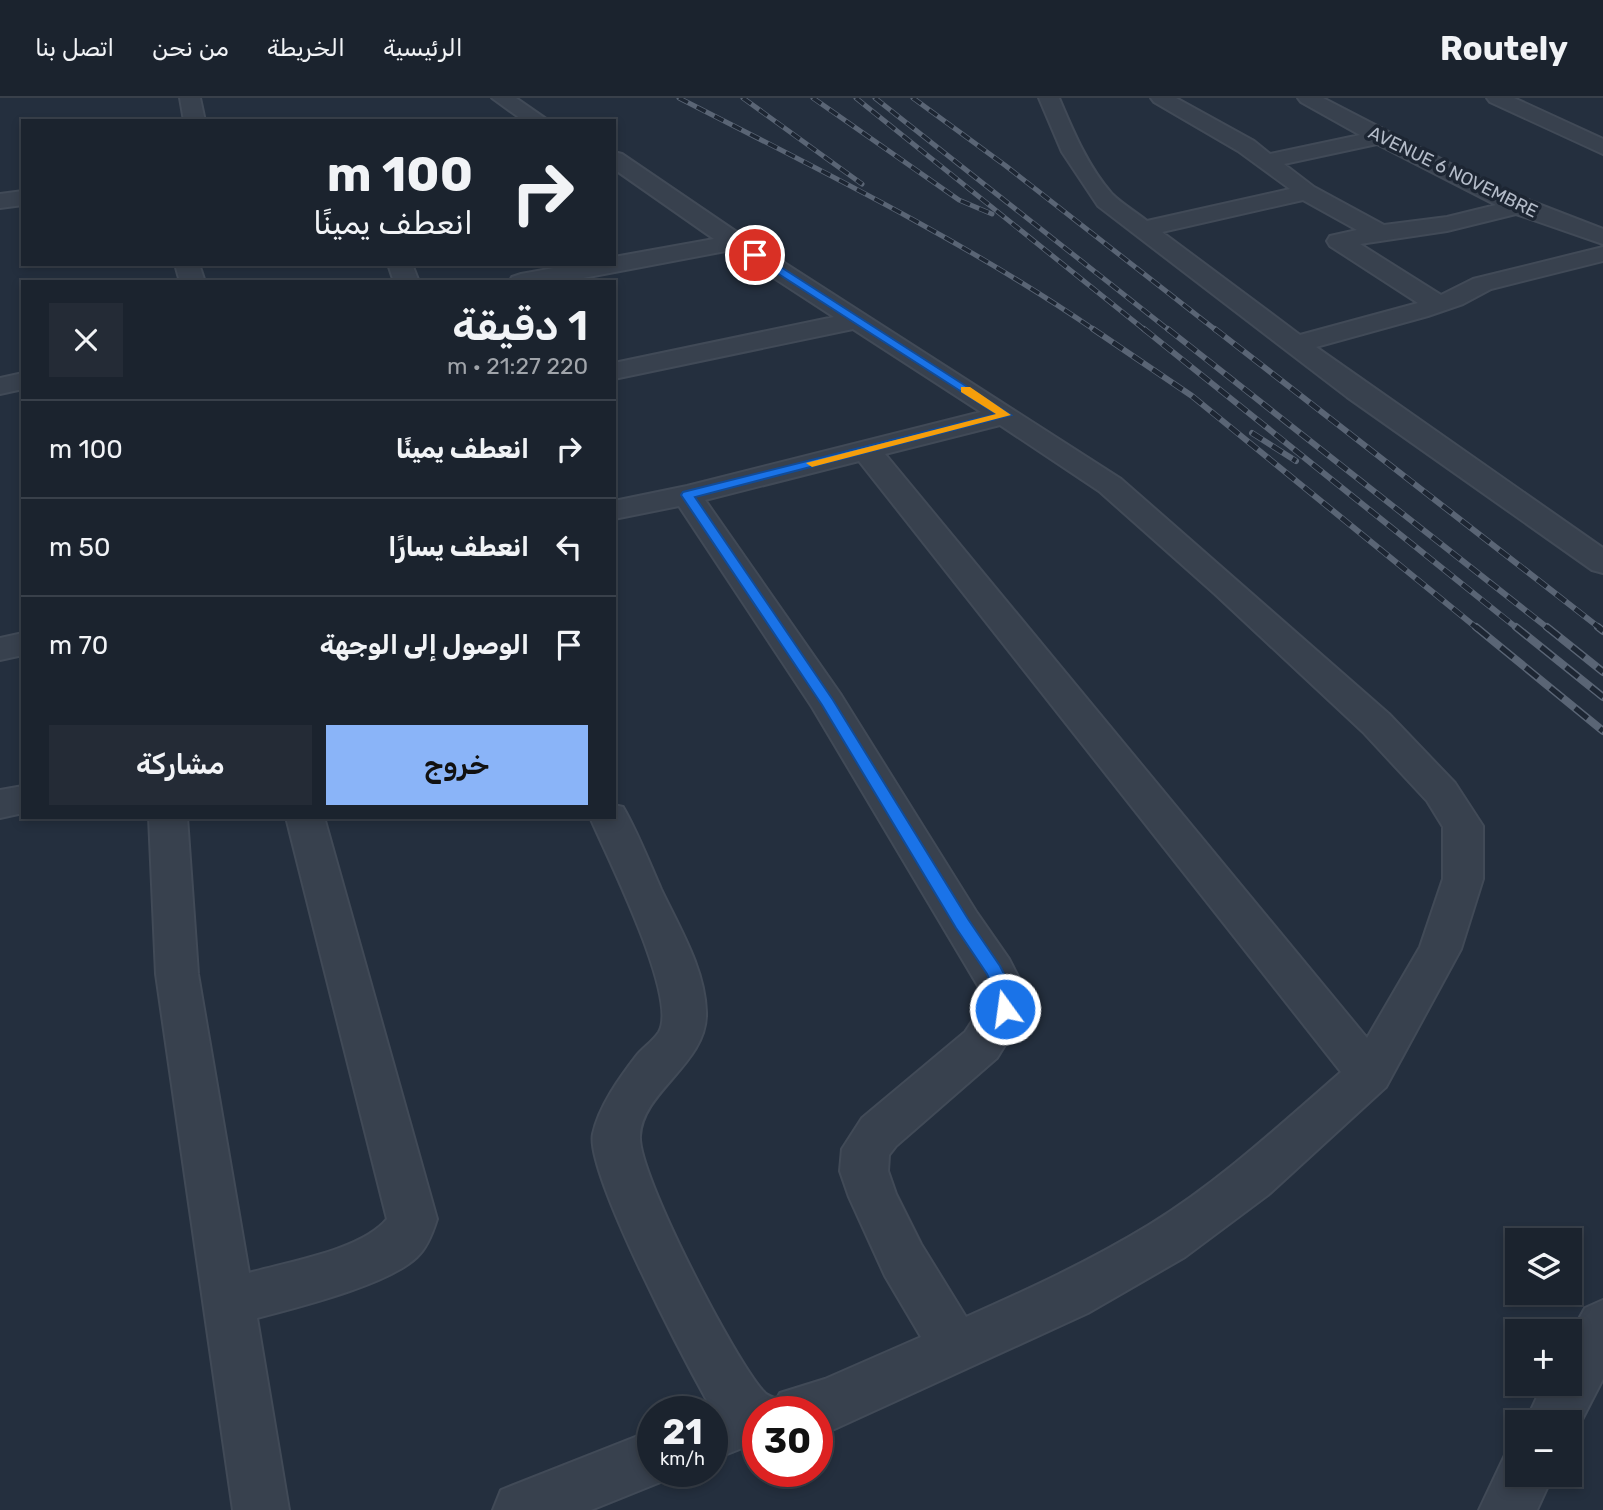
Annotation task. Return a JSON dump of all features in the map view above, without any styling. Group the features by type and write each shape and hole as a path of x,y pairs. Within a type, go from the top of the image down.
{"street":[{"path":"190,98 195,119"},
{"path":"502,98 536,119"},
{"path":"1049,98 1070,149 1086,176 1106,201 1295,345 1450,458 1603,563"},
{"path":"1161,98 1247,146 1304,191 1380,233"},
{"name":"AVENUE 6 NOVEMBRE","path":"1308,98 1447,173 1563,225 1603,237"},
{"path":"1497,98 1603,147"},
{"path":"1266,161 1382,137"},
{"path":"616,160 735,242 1110,485 1247,604 1376,723 1441,792 1463,826 1463,879 1440,949 1370,1074 1251,1180 1167,1241 1070,1296 833,1403"},
{"path":"1143,229 1304,191"},
{"path":"0,201 21,198"},
{"path":"1438,304 1339,241 1447,224 1520,206"},
{"path":"616,264 735,242"},
{"path":"1295,345 1438,304 1482,284 1603,254"},
{"path":"532,280 607,266"},
{"path":"616,371 858,320"},
{"path":"0,386 21,381"},
{"path":"616,510 687,495 1005,415"},
{"path":"866,450 1370,1074"},
{"path":"687,495 828,703 962,924 994,971 1006,996 1005,1009 981,1045 879,1132 866,1149 864,1171 873,1197 903,1260 956,1348"},
{"path":"0,649 21,644"},
{"path":"0,804 21,799"},
{"path":"168,819 177,974 261,1510"},
{"path":"230,1303 364,1261 402,1239 411,1227 412,1219 306,819"},
{"path":"610,819 678,973 684,1010 682,1031 674,1049 656,1066 629,1106 615,1138 622,1165 679,1295 742,1409"},
{"path":"1559,1410 1603,1325"},
{"path":"521,1510 637,1463"},
{"path":"1507,1510 1519,1487"}],"railway":[{"path":"679,98 944,237 1094,330"},
{"path":"743,98 862,184"},
{"path":"813,98 959,200 992,214"},
{"path":"856,98 1146,331"},
{"path":"875,98 1170,331"},
{"path":"913,98 1006,166 1217,331"},
{"path":"1144,329 1518,629"},
{"path":"1168,329 1549,629"},
{"path":"1215,329 1601,629"},
{"path":"1094,330 1192,396 1478,629"},
{"path":"1252,433 1296,461"},
{"path":"1476,627 1603,731"},
{"path":"1516,627 1603,697"},
{"path":"1547,627 1603,672"},
{"path":"1598,627 1603,631"}],"slow traffic":[{"path":"812,463 1005,415 965,389"}],"route":[{"path":"755,255 1005,415 687,495 828,703 962,924 994,971 1006,996 1005,1009"}]}
